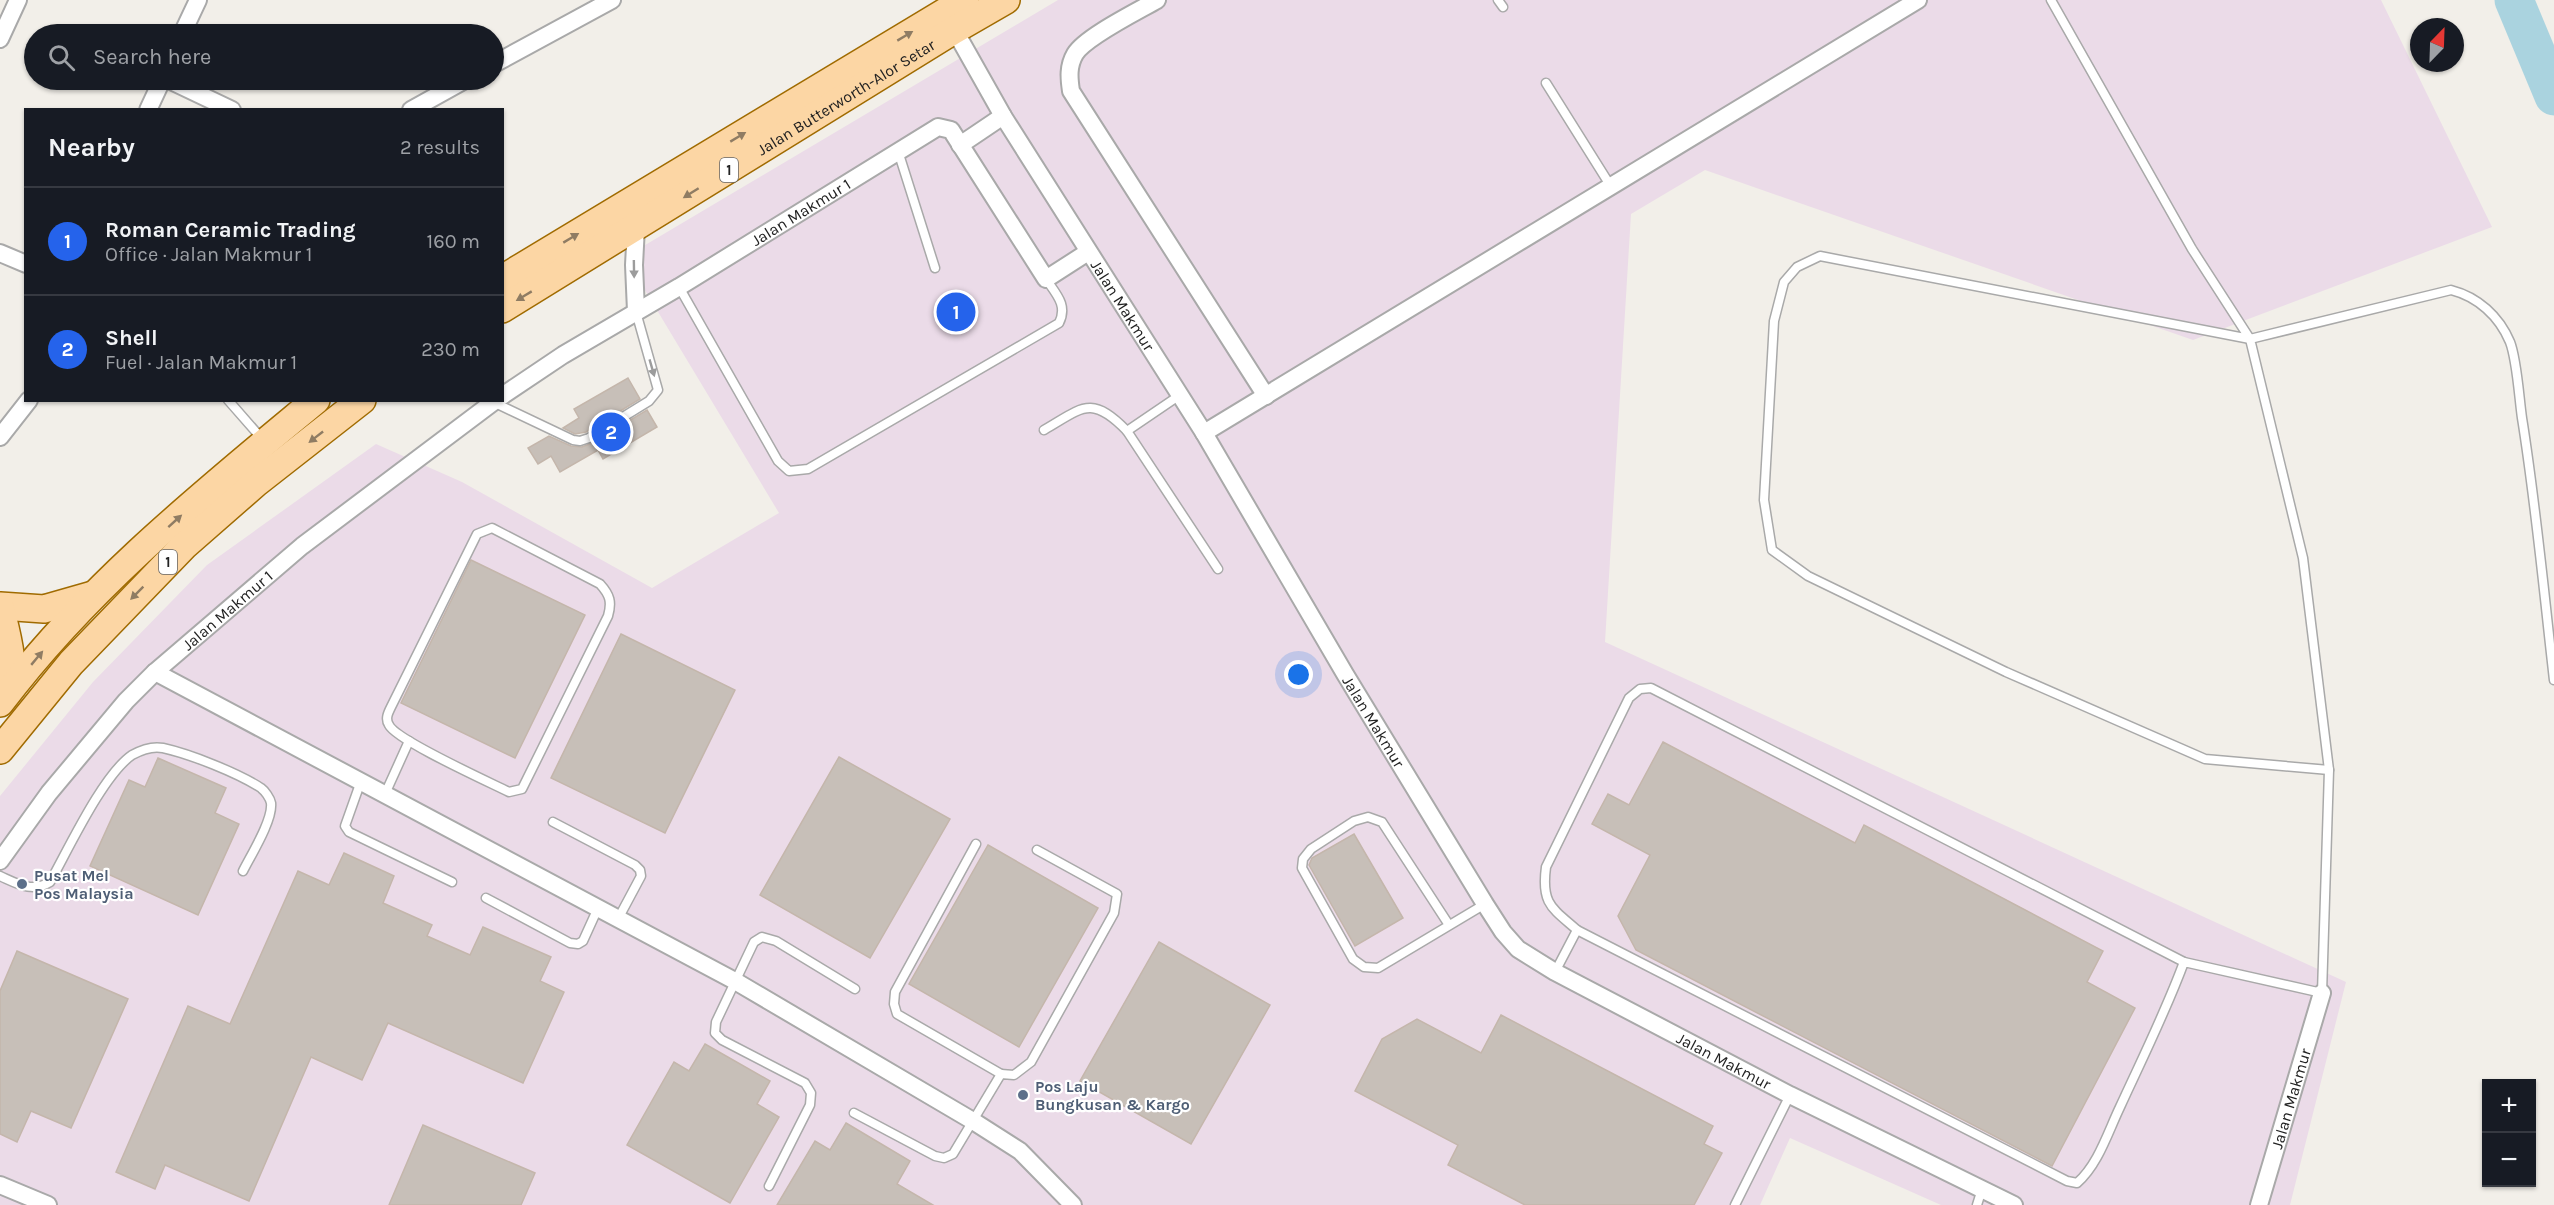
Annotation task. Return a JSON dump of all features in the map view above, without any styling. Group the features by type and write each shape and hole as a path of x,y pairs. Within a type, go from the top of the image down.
{"main road":[{"name":"Jalan Butterworth-Alor Setar","path":"504,278 954,14 1006,0"},
{"name":"Jalan Butterworth-Alor Setar","path":"504,308 636,227 954,14"},
{"name":"1","path":"4,698 96,593 239,463 314,402"},
{"name":"1","path":"0,750 71,663 184,546 256,483 359,402"},
{"path":"4,698 12,678 11,660 0,606 44,609 96,593"}],"street":[{"path":"0,39 18,0"},
{"path":"187,24 198,0"},
{"path":"504,59 612,0"},
{"path":"1157,0 1092,39 1075,53 1068,71 1071,91 1266,396"},
{"path":"1204,433 1918,0"},
{"name":"Jalan Makmur","path":"954,14 1003,116 1204,433 1345,674 1485,904 1503,932 1518,949 1555,972 1979,1197 2014,1205"},
{"path":"149,108 157,90"},
{"path":"190,90 228,108"},
{"path":"415,108 447,90"},
{"path":"960,145 1003,116"},
{"name":"Jalan Makmur 1","path":"504,394 636,311 938,128 951,130 1046,279"},
{"path":"636,227 634,265 636,311"},
{"path":"1046,279 1088,252"},
{"path":"0,253 24,263"},
{"path":"0,435 27,402"},
{"name":"Jalan Makmur 1","path":"0,861 49,793 126,701 155,672 302,546 492,402"},
{"path":"155,672 735,981 974,1121 1020,1151 1073,1205"},
{"name":"Jalan Makmur","path":"2259,1205 2322,993"},
{"path":"0,1185 48,1205"}],"lane":[{"path":"2051,0 2192,249 2250,339 2303,558 2329,770 2322,993 2184,962 1651,688 1640,689 1629,698 1546,867 1543,886 1545,897 1556,912 1577,930 2067,1180 2077,1183 2084,1177 2097,1156 2173,993 2184,962"},
{"path":"1546,83 1610,185"},
{"path":"898,151 935,268"},
{"path":"2329,770 2205,759 2006,672 1808,576 1772,550 1764,500 1774,321 1784,282 1797,267 1820,256 2250,339 2451,290 2468,294 2486,306 2499,322 2511,343 2529,463 2554,680"},
{"path":"679,287 778,461 789,471 808,469 1059,323 1064,314 1063,305 1046,279"},
{"path":"499,402 573,440 580,441 590,438 649,401 658,390 636,311"},
{"path":"1127,431 1180,395"},
{"path":"230,402 265,442"},
{"path":"1044,430 1079,408 1092,407 1110,414 1127,431 1218,569"},
{"path":"492,528 600,584 609,593 611,604 608,616 522,789 508,792 409,741 389,728 387,715 477,534 492,528"},
{"path":"385,794 409,741"},
{"path":"0,876 28,888 40,888 50,882 110,777 135,753 149,748 162,748 212,765 263,789 271,802 270,814 243,871"},
{"path":"361,781 345,819 345,826 349,832 452,882"},
{"path":"1449,925 1382,822 1368,817 1354,821 1311,849 1303,859 1302,868 1319,899 1353,959 1364,967 1378,968 1485,904"},
{"path":"553,822 635,865 640,870 641,876 618,919"},
{"path":"976,844 895,992 894,1004 897,1014 1001,1074 1014,1075 1031,1062 1114,913 1117,901 1117,894 1037,849"},
{"path":"486,898 570,943 578,944 582,941 598,908"},
{"path":"1555,972 1577,930"},
{"path":"769,1185 810,1106 811,1093 805,1083 722,1040 715,1034 716,1022 754,942 762,937 776,941 855,989"},
{"path":"855,1113 935,1156 944,1158 953,1154 1001,1074"},
{"path":"1735,1205 1790,1095"}],"shaded area":[{"path":"1058,0 2381,0 2410,59 2410,72 2416,72 2492,227 2193,340 1705,170 1631,214 1605,642 2346,982 2290,1205 1941,1205 1790,1138 1760,1205 0,1205 0,796 93,682 207,565 376,444 462,482 652,588 779,513 625,257"}],"building":[{"path":"628,378 640,399 586,432 575,434 563,428 579,418 574,409"},
{"path":"647,410 657,427 603,459 598,450 560,472 551,456 538,464 528,448 549,436 571,446 582,447"},
{"path":"471,560 585,615 515,758 401,703"},
{"path":"621,634 735,690 665,833 551,778"},
{"path":"1663,742 1855,843 1864,825 2103,951 2087,982 2135,1008 2052,1166 1636,950 1618,916 1650,855 1592,824 1608,794 1629,805"},
{"path":"839,757 950,819 870,958 760,895"},
{"path":"158,758 226,788 215,813 239,824 198,915 90,866 129,780 145,787"},
{"path":"1354,834 1403,918 1355,946 1309,865 1312,858"},
{"path":"988,845 1098,908 1019,1047 909,984"},
{"path":"344,853 394,876 383,903 432,925 427,936 470,955 483,927 551,957 540,981 564,992 523,1083 388,1023 362,1080 311,1057 249,1201 165,1165 155,1189 116,1172 188,1006 230,1024 298,871 329,885"},
{"path":"1159,942 1270,1005 1191,1144 1080,1081"},
{"path":"17,951 128,999 71,1128 31,1111 17,1142 0,1134 0,991"},
{"path":"1501,1015 1713,1126 1704,1144 1722,1153 1694,1205 1525,1205 1448,1165 1458,1145 1355,1091 1382,1039 1417,1019 1481,1053"},
{"path":"705,1044 770,1081 757,1104 779,1117 730,1203 627,1145 674,1062 689,1071"},
{"path":"846,1123 910,1161 897,1184 933,1205 777,1205 815,1141 830,1150"},
{"path":"423,1125 535,1173 521,1205 389,1205"}],"waterway":[{"path":"2514,0 2554,96"}],"place":[{"name":"Roman Ceramic Trading","path":"956,312"},
{"name":"Shell","path":"611,432"},
{"name":"Pusat Mel Pos Malaysia","path":"22,884"},
{"name":"Pos Laju Bungkusan & Kargo","path":"1023,1095"}]}
